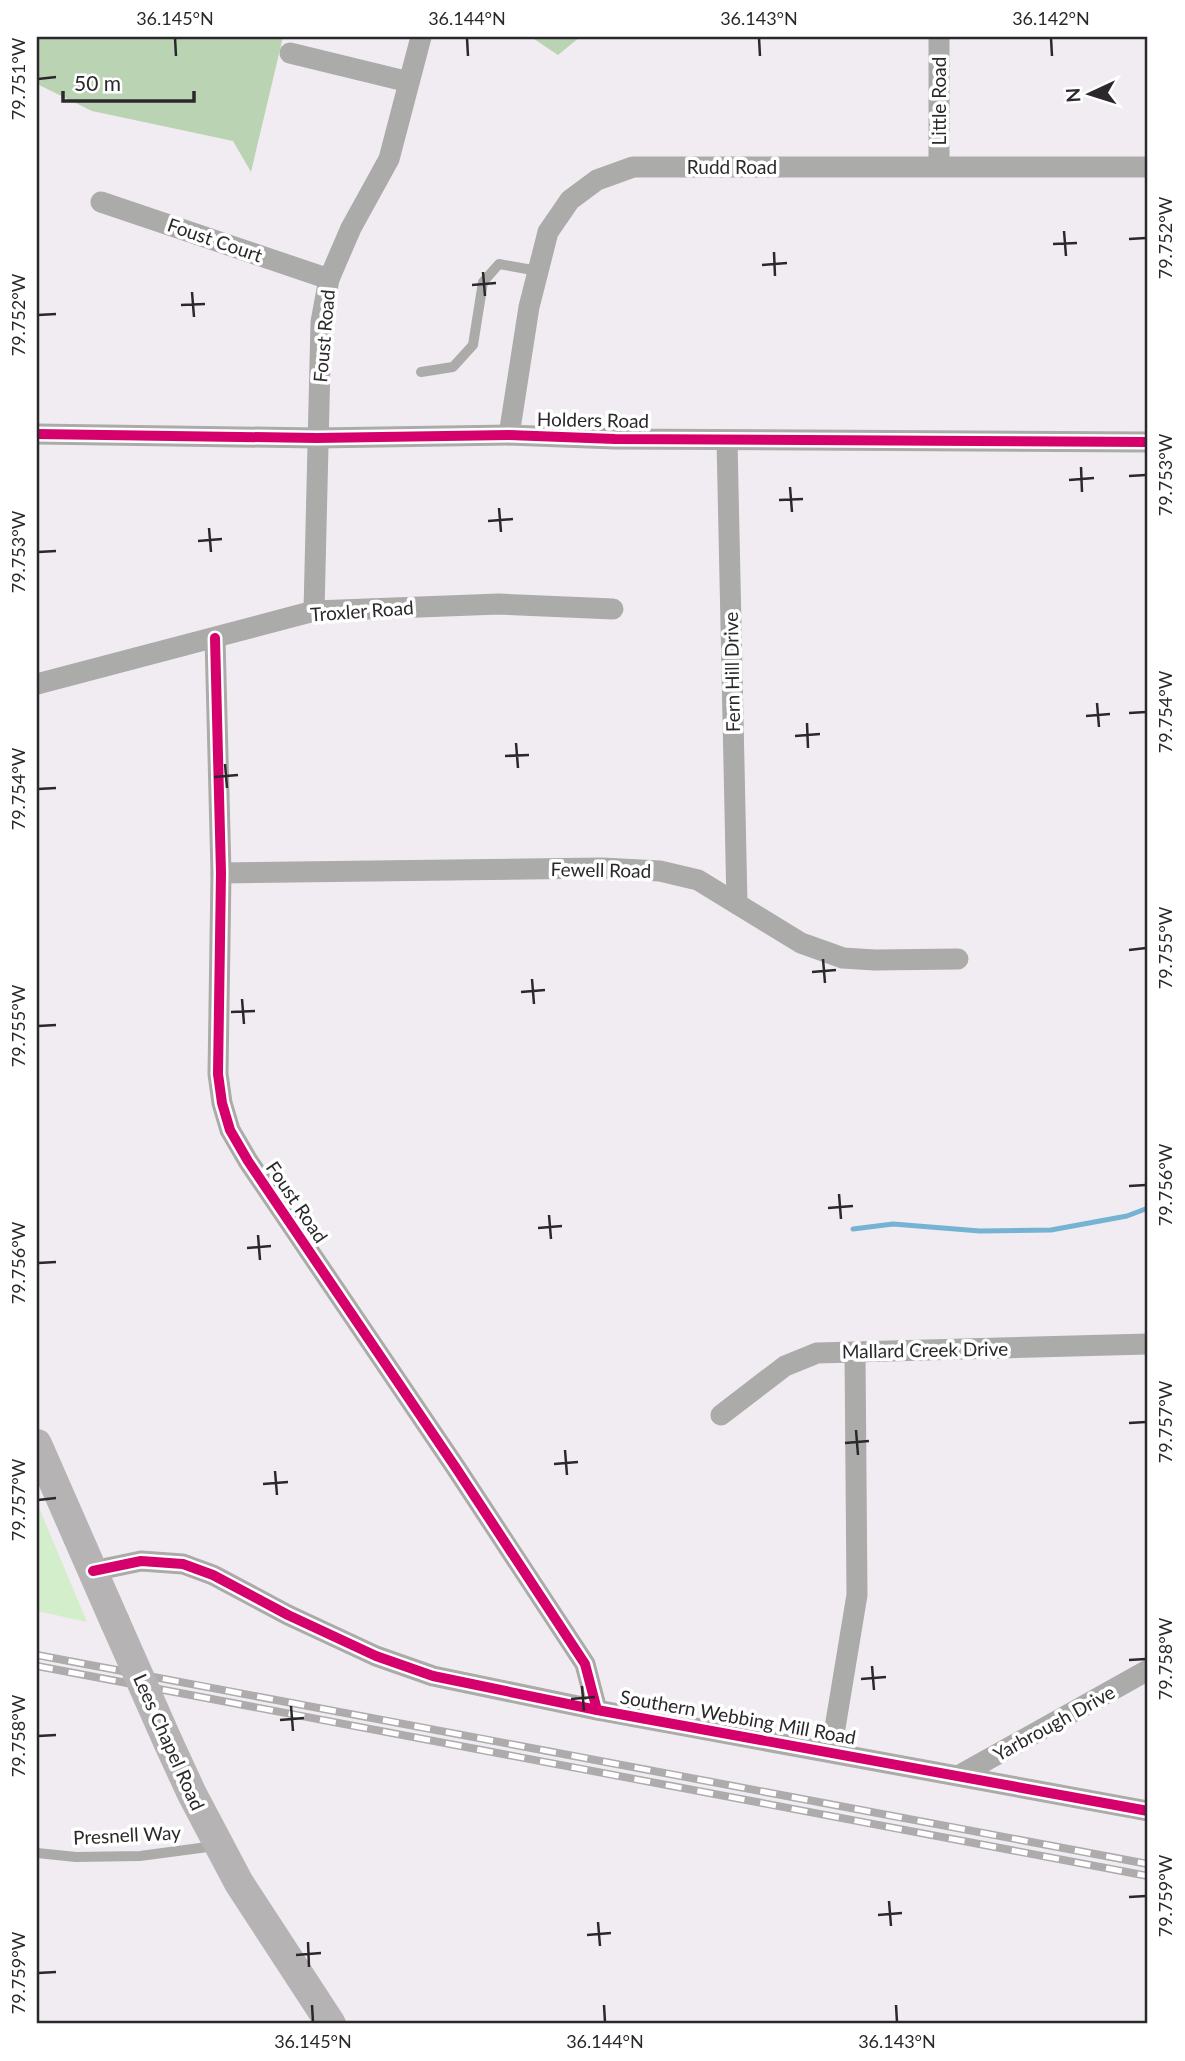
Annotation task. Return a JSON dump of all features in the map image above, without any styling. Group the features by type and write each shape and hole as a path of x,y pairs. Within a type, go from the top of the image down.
{"main road":[{"name":"Lees Chapel Road","path":"37,1444 168,1742 218,1846 239,1883 331,2024"}],"street":[{"name":"Foust Road","path":"314,611 321,322 329,278 351,228 389,159 421,37"},
{"name":"Little Road","path":"939,37 939,166"},
{"path":"290,53 409,82"},
{"name":"Rudd Road","path":"509,435 529,307 548,232 570,200 597,180 633,167 1148,167"},
{"name":"Foust Court","path":"101,202 329,278"},
{"name":"Holders Road","path":"37,434 317,438 509,435 727,440 1148,442"},
{"name":"Fern Hill Drive","path":"727,440 737,904"},
{"name":"Troxler Road","path":"37,684 314,611 499,604 612,610"},
{"name":"Foust Road","path":"215,638 221,873 218,1074 230,1130 248,1161 585,1664 597,1710"},
{"name":"Fewell Road","path":"221,873 602,868 660,871 698,880 801,943 843,958 958,959"},
{"name":"Mallard Creek Drive","path":"721,1415 785,1366 817,1353 1148,1344"},
{"path":"831,1752 857,1595 855,1353"},
{"name":"Southern Webbing Mill Road","path":"93,1571 141,1561 183,1564 213,1575 288,1615 376,1656 433,1676 597,1710 1148,1811"},
{"name":"Yarbrough Drive","path":"960,1775 1148,1670"}],"lane":[{"path":"421,372 453,366 473,345 482,282 499,264 538,271"},
{"name":"Presnell Way","path":"37,1853 76,1857 140,1856 218,1846"}],"green space":[{"path":"37,37 283,37 251,172 233,141 92,111 37,84"},
{"path":"531,37 580,37 558,55"},
{"path":"37,1503 87,1622 37,1611"}],"waterway":[{"path":"853,1229 893,1224 980,1231 1051,1230 1127,1216 1148,1208"}],"railway":[{"path":"37,1655 1148,1864"},
{"path":"37,1666 1148,1876"}],"cycle path":[{"path":"37,434 317,438 509,435 615,439 1148,442"},
{"path":"215,638 221,873 218,1074 222,1103 230,1130 248,1161 585,1664 597,1710"},
{"path":"93,1571 141,1561 183,1564 213,1575 288,1615 376,1656 433,1676 597,1710 1148,1811"}]}
